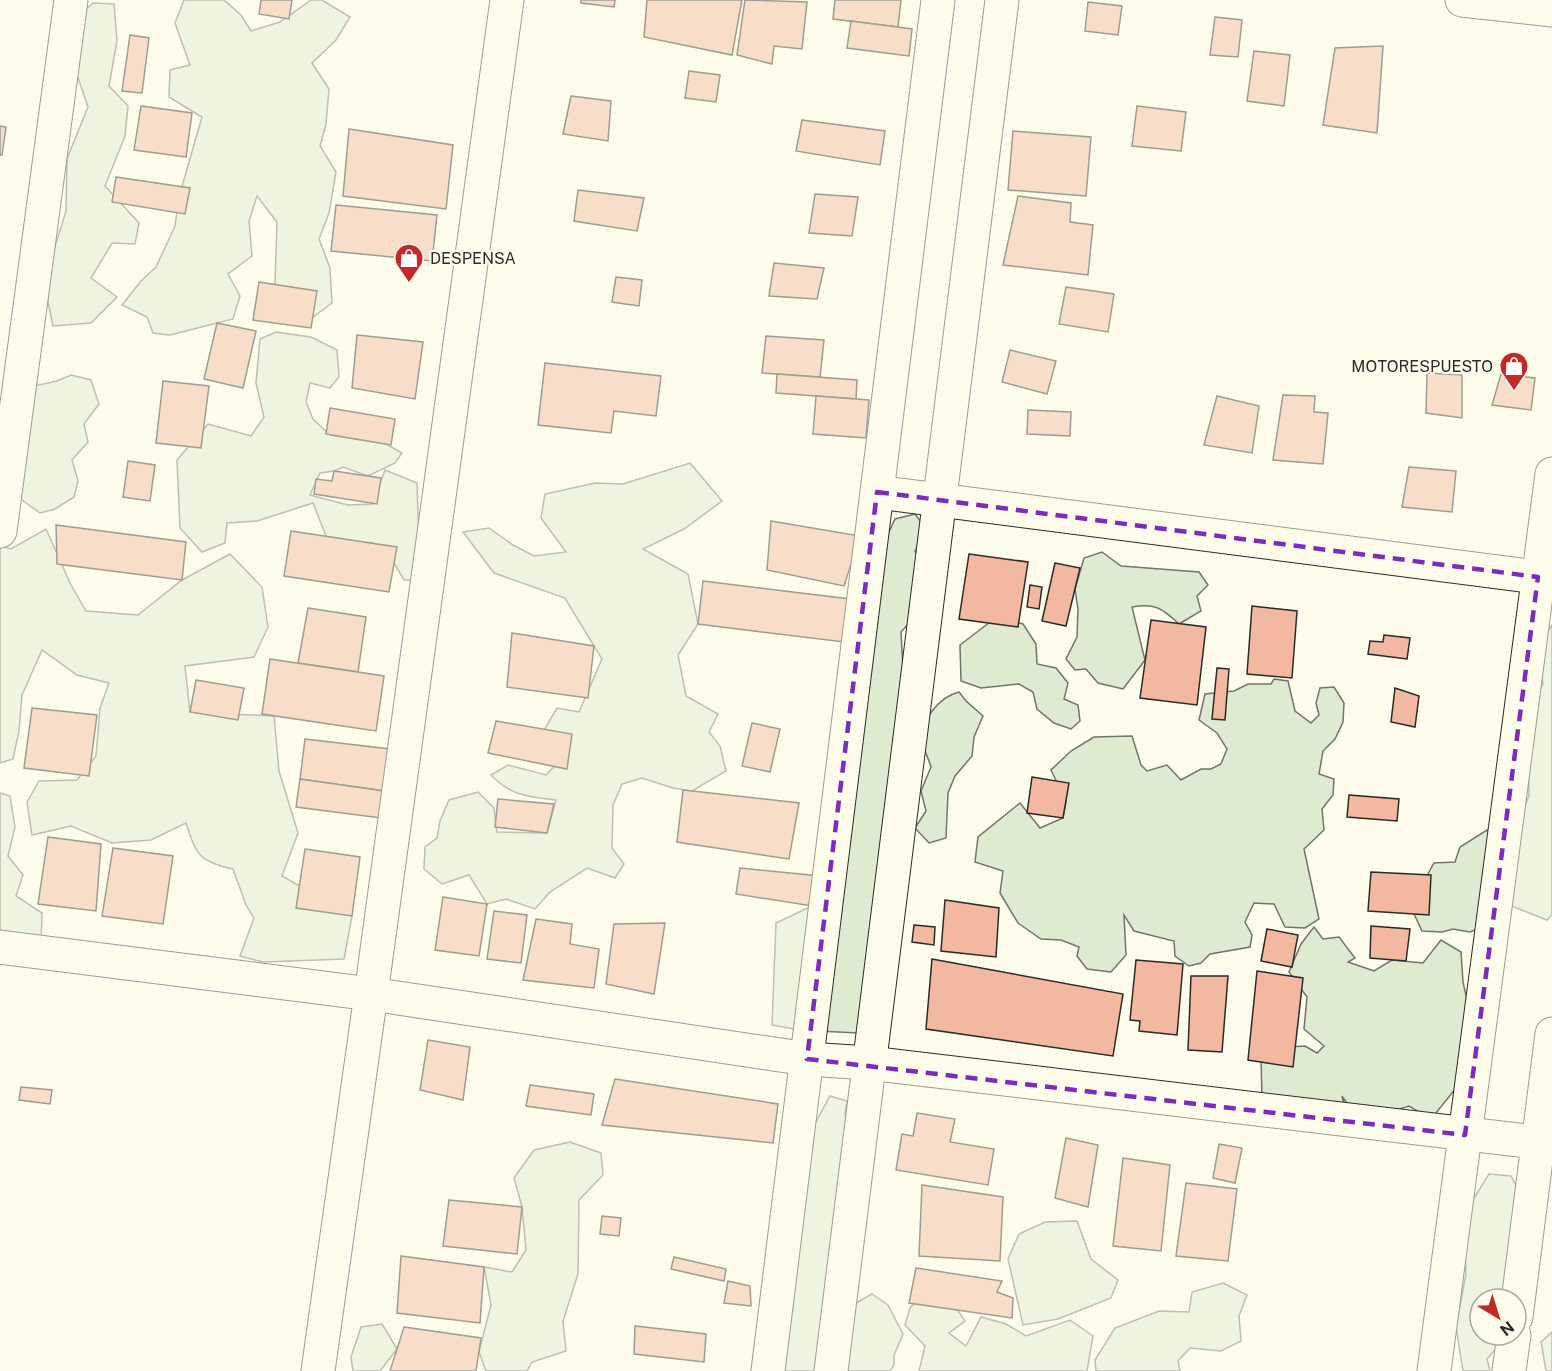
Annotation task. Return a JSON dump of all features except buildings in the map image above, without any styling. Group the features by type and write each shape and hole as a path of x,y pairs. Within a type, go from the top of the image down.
{"street":[{"path":"0,531 71,0"},
{"path":"318,1371 507,0"},
{"path":"768,1371 938,0"},
{"path":"831,1371 1002,0"},
{"path":"1462,0 1552,10"},
{"path":"1434,1371 1465,1135 1545,578 1552,474"},
{"path":"877,492 1545,578"},
{"path":"0,947 371,994 807,1059 869,1063 1545,1143"},
{"path":"1521,1287 1545,1143 1552,1034"},
{"path":"1509,1371 1512,1347"}],"highlighted area":[{"path":"877,492 1538,577 1465,1135 807,1059"}],"green space":[{"path":"184,0 224,0 241,15 251,31 280,22 311,0 322,0 350,17 336,40 312,63 329,89 326,124 320,146 336,172 329,213 319,239 330,268 332,303 313,317 299,300 275,284 277,222 257,196 249,221 252,256 228,274 240,296 233,319 170,335 153,333 147,317 122,305 141,281 156,267 175,226 179,197 202,117 169,97 170,70 190,65 175,23"},
{"path":"93,3 114,4 117,41 109,86 128,106 125,136 105,186 139,223 135,244 112,243 91,278 117,297 91,323 53,326 47,297 52,256 66,211 67,159 88,107 73,63 75,19"},
{"path":"276,332 311,337 337,350 339,377 330,388 310,383 306,402 313,419 330,435 386,444 402,453 395,463 368,476 343,467 320,473 310,495 348,505 373,504 385,470 417,483 420,580 404,580 382,549 345,546 326,536 313,503 257,521 227,523 225,543 202,552 180,528 177,460 208,424 251,436 264,417 256,383 260,339"},
{"path":"71,375 91,380 99,404 84,424 88,442 72,460 78,481 74,497 55,509 40,513 19,498 34,386"},
{"path":"690,463 722,501 684,529 643,549 688,574 698,624 678,655 686,696 718,714 709,732 720,746 726,771 692,791 673,788 642,778 622,784 613,805 612,848 624,864 615,878 587,868 550,892 535,909 506,899 487,904 469,875 442,884 424,869 425,847 437,838 440,821 449,800 478,792 494,808 497,832 547,833 556,800 513,791 491,775 508,765 546,775 569,751 544,730 557,708 579,712 602,659 565,598 494,573 463,532 489,528 534,556 566,552 541,518 545,494 595,483 623,484"},
{"path":"915,514 927,530 915,551 923,566 919,612 901,632 903,669 858,1033 799,1030 772,1025 776,923 812,906 888,534 895,519"},
{"path":"46,529 71,585 86,611 138,615 182,580 230,554 262,587 268,627 254,657 185,666 190,712 274,716 279,771 298,833 282,876 352,916 344,959 263,962 240,956 254,918 246,905 233,869 206,860 196,849 186,823 151,840 112,843 71,826 32,835 27,802 39,781 77,780 96,756 100,708 109,683 77,675 42,650 22,695 19,731 13,759 0,763 0,546 11,549"},
{"path":"1102,552 1121,566 1199,572 1208,585 1197,596 1201,611 1179,624 1158,608 1132,607 1145,660 1123,689 1098,683 1086,669 1075,670 1066,659 1077,637 1078,609 1075,589 1084,558"},
{"path":"998,616 1023,624 1036,644 1037,664 1056,668 1068,683 1064,699 1078,705 1080,721 1071,729 1054,723 1037,709 1033,692 1019,684 981,688 961,681 960,645"},
{"path":"1552,625 1552,915 1547,920 1504,903 1512,842 1529,795 1528,715 1543,684 1537,648"},
{"path":"1274,679 1288,681 1295,711 1311,723 1319,715 1316,703 1320,688 1334,687 1344,703 1343,722 1335,739 1323,751 1319,774 1334,779 1333,795 1322,809 1324,830 1304,849 1319,919 1305,928 1285,927 1274,904 1254,903 1245,922 1252,935 1250,947 1210,954 1201,963 1189,966 1175,956 1174,941 1134,931 1124,915 1126,955 1111,972 1087,969 1077,956 1079,947 1061,940 1041,939 1018,923 1000,893 1003,871 975,862 978,837 1020,803 1040,828 1063,818 1066,801 1051,770 1071,751 1094,737 1132,736 1141,765 1147,771 1167,765 1181,780 1201,769 1211,769 1221,764 1227,749 1217,733 1199,720 1205,694 1234,691 1248,684 1271,684"},
{"path":"959,692 983,716 974,737 972,756 955,776 948,793 946,838 929,843 915,828 926,811 921,791 931,767 923,744 924,727 932,711 944,699"},
{"path":"0,793 10,796 15,827 8,856 23,875 16,896 42,913 41,942 0,943"},
{"path":"1487,830 1499,844 1491,924 1470,932 1453,929 1442,932 1422,931 1414,914 1419,890 1434,863 1455,862 1460,847"},
{"path":"1314,927 1323,939 1339,937 1355,958 1348,962 1374,971 1392,960 1423,963 1441,940 1461,952 1463,982 1471,1018 1461,1082 1431,1119 1409,1106 1381,1115 1352,1111 1342,1096 1345,1109 1262,1100 1261,1057 1288,1047 1305,1046 1317,1053 1324,1046 1304,1029 1307,997 1289,972 1301,944"},
{"path":"830,1096 847,1101 845,1115 854,1134 827,1371 773,1371 772,1339 793,1310 786,1264 810,1133"},
{"path":"570,1142 601,1153 603,1175 579,1200 578,1274 563,1321 566,1351 532,1362 527,1371 486,1371 479,1352 491,1305 484,1267 512,1272 526,1250 522,1207 514,1178 534,1150"},
{"path":"1489,1174 1511,1176 1527,1207 1517,1287 1468,1287 1468,1347 1498,1347 1487,1359 1490,1371 1463,1371 1456,1327 1466,1274 1463,1216"},
{"path":"1077,1221 1091,1259 1118,1280 1111,1298 1058,1319 1023,1325 1008,1259 1019,1234 1045,1222"},
{"path":"1223,1283 1247,1295 1239,1316 1241,1341 1221,1351 1190,1348 1178,1361 1180,1371 1096,1371 1095,1360 1115,1328 1159,1311 1189,1312 1192,1292"},
{"path":"926,1291 951,1300 965,1321 949,1333 966,1346 981,1317 1006,1324 1026,1336 1070,1320 1093,1336 1087,1371 919,1371 925,1346 905,1325 910,1308"},
{"path":"872,1294 888,1305 903,1334 894,1355 894,1365 890,1371 844,1371 847,1308"},
{"path":"382,1324 397,1349 380,1371 353,1371 351,1357 361,1327"},
{"path":"1552,1332 1552,1371 1546,1371 1541,1342"}],"place":[{"name":"DESPENSA","path":"409,284"},
{"name":"MOTORESPUESTO","path":"1514,392"}]}
